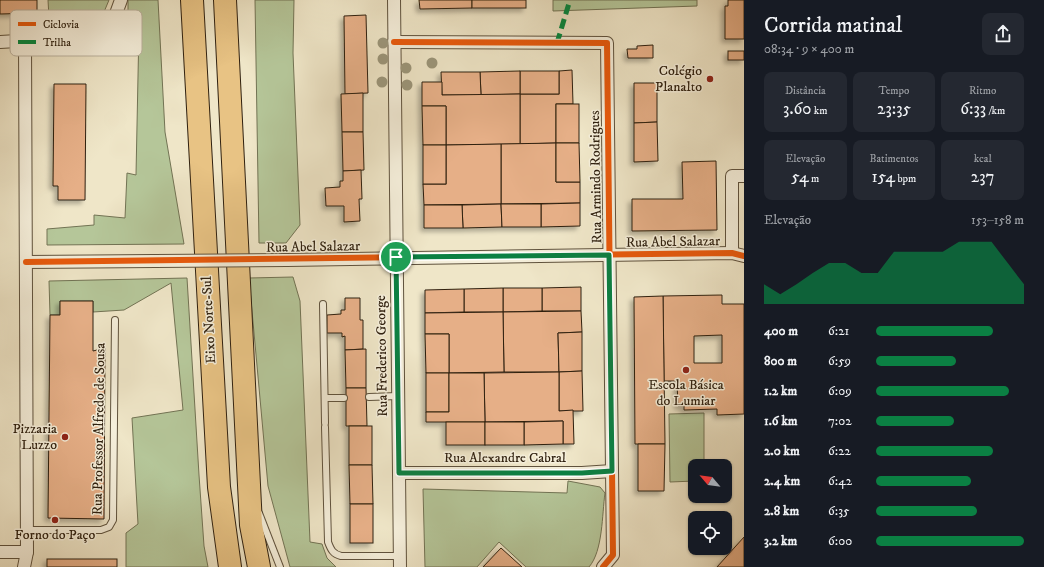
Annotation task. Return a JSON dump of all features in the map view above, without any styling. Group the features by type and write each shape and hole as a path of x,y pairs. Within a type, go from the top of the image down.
{"highway":[{"name":"Eixo Norte-Sul","path":"192,0 218,487 230,567"},
{"path":"225,0 251,526 259,567"}],"street":[{"path":"117,10 121,0"},
{"name":"Rua Frederico George","path":"394,0 400,561"},
{"name":"Rua Armindo Rodrigues","path":"394,42 607,43 613,555 603,567"},
{"path":"24,567 27,552 25,56"},
{"path":"732,253 732,176 744,176"},
{"name":"Rua Abel Salazar","path":"26,262 155,262 396,257 732,253 744,256"},
{"name":"Rua Alexandre Cabral","path":"399,473 582,473 612,471"},
{"path":"0,552 27,552"}],"lane":[{"path":"323,304 328,542 330,550 341,556 400,561"},
{"name":"Rua Professor Alfredo de Sousa","path":"27,530 101,530 109,527 113,520 115,320"},
{"path":"369,397 398,396"},
{"path":"325,398 344,398"},
{"path":"249,485 280,567"}],"green space":[{"path":"48,0 109,0 105,10 49,10"},
{"path":"128,0 158,0 165,132 184,244 47,245 47,229 94,225 94,215 125,218 127,173 136,175 138,56 142,56 142,10 128,10"},
{"path":"255,0 294,0 293,53 300,225 286,243 259,243"},
{"path":"553,0 697,0 697,6 553,11"},
{"path":"293,277 300,301 310,542 322,544 327,558 336,567 290,567 268,486 249,278"},
{"path":"187,278 204,546 208,567 126,567 126,533 138,524 132,418 183,410 171,283 124,310 93,312 93,301 60,301 60,315 50,315 49,281"},
{"path":"704,413 704,459 688,459 688,481 670,482 669,414"},
{"path":"568,481 600,487 605,493 601,532 597,552 589,567 526,567 499,542 477,567 425,567 423,489 567,493"}],"building":[{"path":"0,0 37,0 37,10 10,10 10,14 0,14"},
{"path":"419,0 472,0 472,8 420,9"},
{"path":"472,0 526,0 526,8 472,8"},
{"path":"728,0 744,0 744,39 725,39 725,6 728,6"},
{"path":"366,15 368,93 345,94 344,16"},
{"path":"653,45 653,58 628,58 627,49 637,49 637,46"},
{"path":"728,51 744,51 744,60 728,60"},
{"path":"572,70 573,104 556,104 556,143 520,144 520,94 559,94 559,71"},
{"path":"520,71 559,71 559,94 520,94"},
{"path":"520,71 520,94 481,95 480,72"},
{"path":"441,72 480,72 481,95 442,95"},
{"path":"422,82 442,82 442,95 520,94 520,144 446,145 446,106 422,106"},
{"path":"634,83 657,83 657,122 634,123"},
{"path":"54,84 86,84 85,200 58,200 58,186 53,186"},
{"path":"363,93 363,132 342,132 341,94"},
{"path":"556,104 579,104 579,143 556,143"},
{"path":"422,106 446,106 446,145 423,145"},
{"path":"657,122 658,161 634,162 634,123"},
{"path":"342,132 363,132 364,170 343,171"},
{"path":"556,143 556,182 580,182 580,203 501,204 501,144"},
{"path":"556,143 579,143 580,182 556,182"},
{"path":"501,144 501,204 424,205 423,184 446,184 446,145"},
{"path":"423,145 446,145 446,184 423,184"},
{"path":"716,161 717,230 632,231 632,199 683,199 682,162"},
{"path":"361,170 362,199 359,199 360,221 344,222 344,206 326,206 325,188 340,187 340,181 343,181 343,171"},
{"path":"580,203 580,226 541,227 541,204"},
{"path":"501,204 502,227 463,228 462,205"},
{"path":"501,204 541,204 541,227 502,227"},
{"path":"424,205 462,205 463,228 424,228"},
{"path":"581,287 581,311 542,311 542,288"},
{"path":"503,288 542,288 542,311 503,312"},
{"path":"503,288 503,312 464,312 464,289"},
{"path":"464,289 464,312 425,313 425,290"},
{"path":"722,295 722,304 744,304 744,414 717,415 717,409 684,410 684,406 678,406 677,381 664,381 663,296","holes":["722,335 722,363 694,363 694,336"]},
{"path":"663,296 665,444 635,444 634,297"},
{"path":"345,298 360,298 360,320 363,320 363,349 345,350 345,336 342,337 342,333 327,333 327,315 341,314 341,310 345,310"},
{"path":"60,301 93,301 93,351 105,348 104,519 48,518 50,315 60,315"},
{"path":"581,311 582,332 558,333 559,372 504,372 503,312"},
{"path":"503,312 504,372 449,373 449,334 425,334 425,313"},
{"path":"582,332 582,371 559,372 558,333"},
{"path":"425,334 449,334 449,373 426,373"},
{"path":"366,349 366,388 346,388 345,350"},
{"path":"582,371 583,411 559,411 559,372"},
{"path":"559,372 559,411 573,410 574,444 563,444 563,421 485,422 484,373"},
{"path":"426,373 449,373 449,412 426,412"},
{"path":"449,373 484,373 485,422 426,422 426,412 449,412"},
{"path":"346,388 366,388 367,426 346,426"},
{"path":"563,421 563,444 524,445 524,422"},
{"path":"446,422 485,422 485,445 446,445"},
{"path":"485,422 524,422 524,445 485,445"},
{"path":"349,426 372,426 372,465 349,465"},
{"path":"638,444 665,444 664,491 638,491"},
{"path":"349,465 372,465 373,504 350,504"},
{"path":"350,504 373,504 373,543 350,543"},
{"path":"744,537 744,567 717,567 728,555 732,555 732,550"},
{"path":"501,548 522,567 483,567"},
{"path":"47,559 117,559 117,567 47,567"}],"marked path":[{"path":"557,43 570,0"}],"cycle path":[{"path":"394,42 607,43 613,555 603,567"},
{"path":"26,262 732,253 744,256"}],"place":[{"name":"Colégio Planalto","path":"710,79"},
{"name":"Escola Básica do Lumiar","path":"686,370"},
{"name":"Pizzaria Luzzo","path":"65,437"},
{"name":"Forno do Paço","path":"55,520"}],"route":[{"path":"609,255 612,471 582,473 399,473 396,257 609,255"}]}
